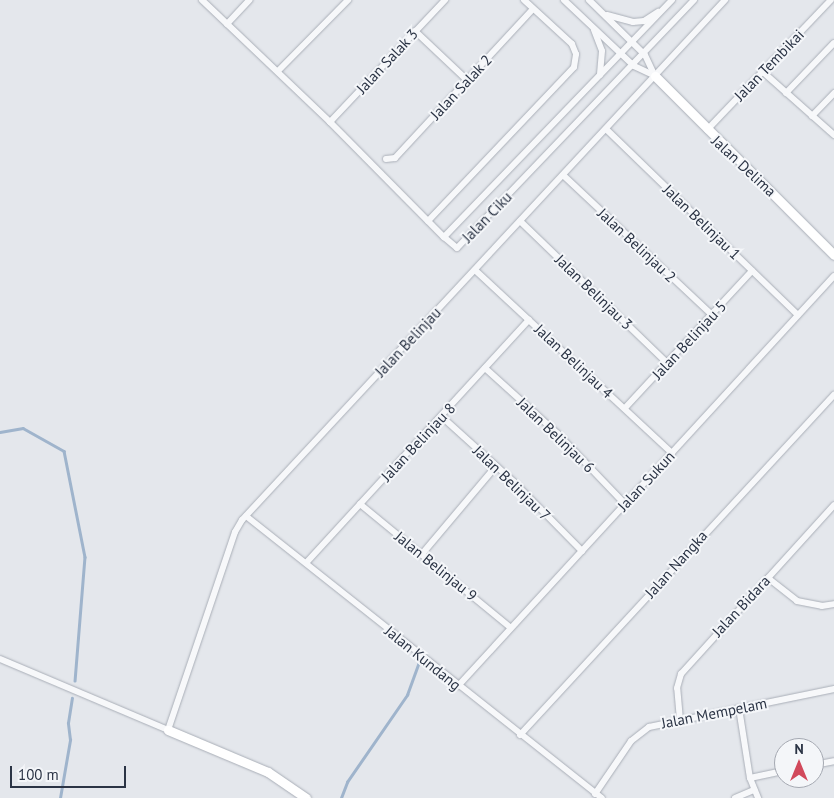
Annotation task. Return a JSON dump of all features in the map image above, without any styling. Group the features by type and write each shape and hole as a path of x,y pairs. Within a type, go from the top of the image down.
{"street":[{"path":"202,0 330,122 444,237"},
{"path":"227,24 249,0"},
{"name":"Jalan Salak 3","path":"330,122 445,0"},
{"path":"428,221 574,67 576,54 572,44 524,0"},
{"name":"Jalan Delima","path":"564,0 634,66 655,76"},
{"name":"Jalan Delima","path":"588,0 645,55 655,76 707,130 834,255"},
{"name":"Jalan Ciku","path":"672,0 444,237 457,248 645,55 694,0"},
{"name":"Jalan Belinjau","path":"168,730 235,532 246,516 726,0"},
{"name":"Jalan Tembikai","path":"707,130 831,0"},
{"path":"278,72 343,2"},
{"name":"Jalan Salak 2","path":"386,159 395,158 534,9"},
{"path":"602,13 621,22 633,22 644,21 664,9"},
{"path":"592,26 602,51 600,76"},
{"path":"415,31 467,80"},
{"path":"786,93 834,43"},
{"path":"763,72 834,135"},
{"path":"812,116 834,93"},
{"name":"Jalan Belinjau 1","path":"606,129 798,315"},
{"name":"Jalan Belinjau 2","path":"563,175 712,315"},
{"name":"Jalan Belinjau 3","path":"520,221 668,363"},
{"name":"Jalan Belinjau 4","path":"475,270 672,453"},
{"name":"Jalan Belinjau 5","path":"625,408 752,271"},
{"name":"Jalan Sukun","path":"458,686 834,276"},
{"name":"Jalan Belinjau 8","path":"306,563 529,320"},
{"name":"Jalan Belinjau 6","path":"485,368 558,434 625,504"},
{"name":"Jalan Nangka","path":"520,735 834,395"},
{"name":"Jalan Belinjau 7","path":"441,416 496,466 582,551"},
{"path":"422,554 496,466"},
{"name":"Jalan Belinjau 9","path":"360,504 511,628"},
{"name":"Jalan Bidara","path":"680,720 677,688 681,674 834,505"},
{"name":"Jalan Kundang","path":"246,516 458,686 602,798"},
{"path":"768,578 797,602 822,606 834,604"},
{"path":"0,659 268,772 306,798"},
{"name":"Jalan Mempelam","path":"595,794 631,741 648,727 834,689"},
{"path":"738,708 750,778 758,798"},
{"path":"750,778 774,773"},
{"path":"735,798 754,790"}],"waterway":[{"path":"0,432 23,428 64,451 85,557 75,681"},
{"path":"341,798 347,782 407,695 420,660"},
{"path":"60,798 70,740 68,723 72,698"}]}
